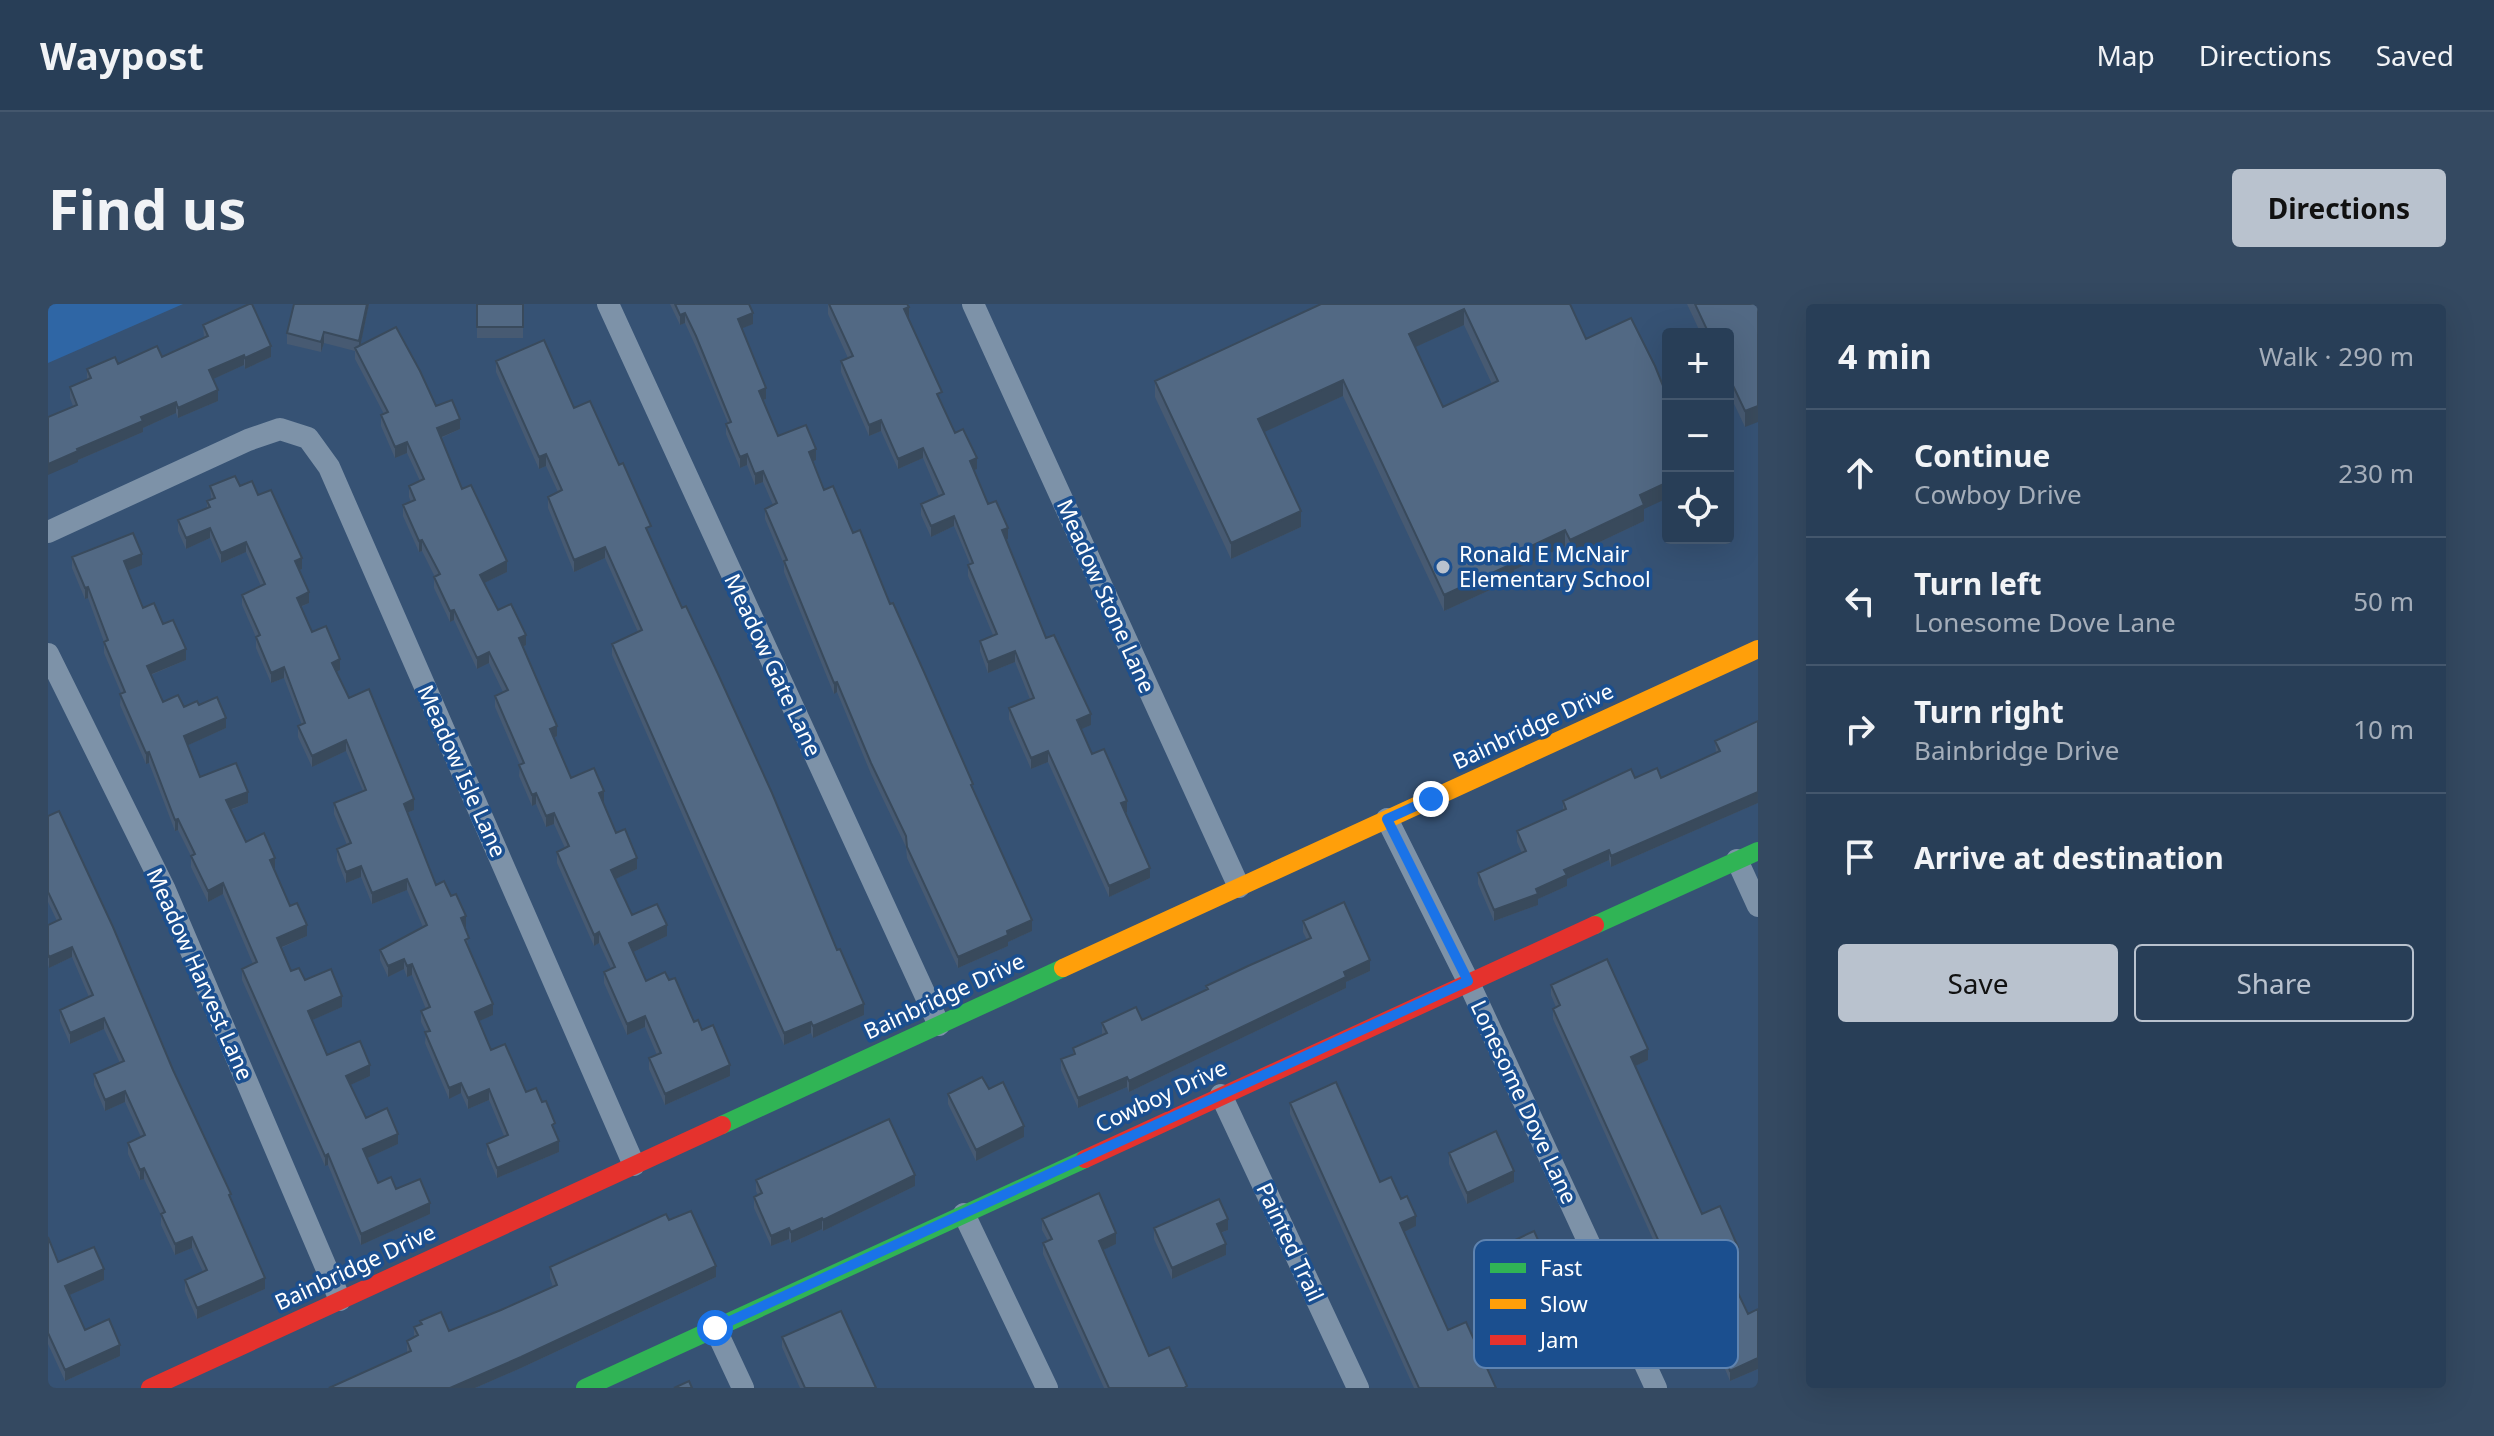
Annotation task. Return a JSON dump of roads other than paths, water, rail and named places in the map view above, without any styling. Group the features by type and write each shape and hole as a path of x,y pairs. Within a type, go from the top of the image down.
{"street":[{"name":"Meadow Gate Lane","path":"608,304 939,1025"},
{"name":"Meadow Stone Lane","path":"973,304 1239,887"},
{"name":"Meadow Isle Lane","path":"48,532 248,440 280,429 308,438 329,467 634,1165"},
{"name":"Bainbridge Drive","path":"150,1388 1758,649"},
{"name":"Meadow Harvest Lane","path":"48,654 165,890 340,1300"},
{"name":"Lonesome Dove Lane","path":"1387,819 1468,981 1588,1240"},
{"name":"Cowboy Drive","path":"585,1388 1468,981 1758,851"},
{"path":"1737,860 1758,906"},
{"name":"Painted Trail","path":"1221,1095 1358,1388"},
{"path":"964,1214 1047,1388"},
{"path":"715,1328 743,1388"},
{"name":"Lonesome Dove Lane","path":"1647,1368 1656,1388"}],"place":[{"name":"Ronald E McNair Elementary School","path":"1443,567"}]}
